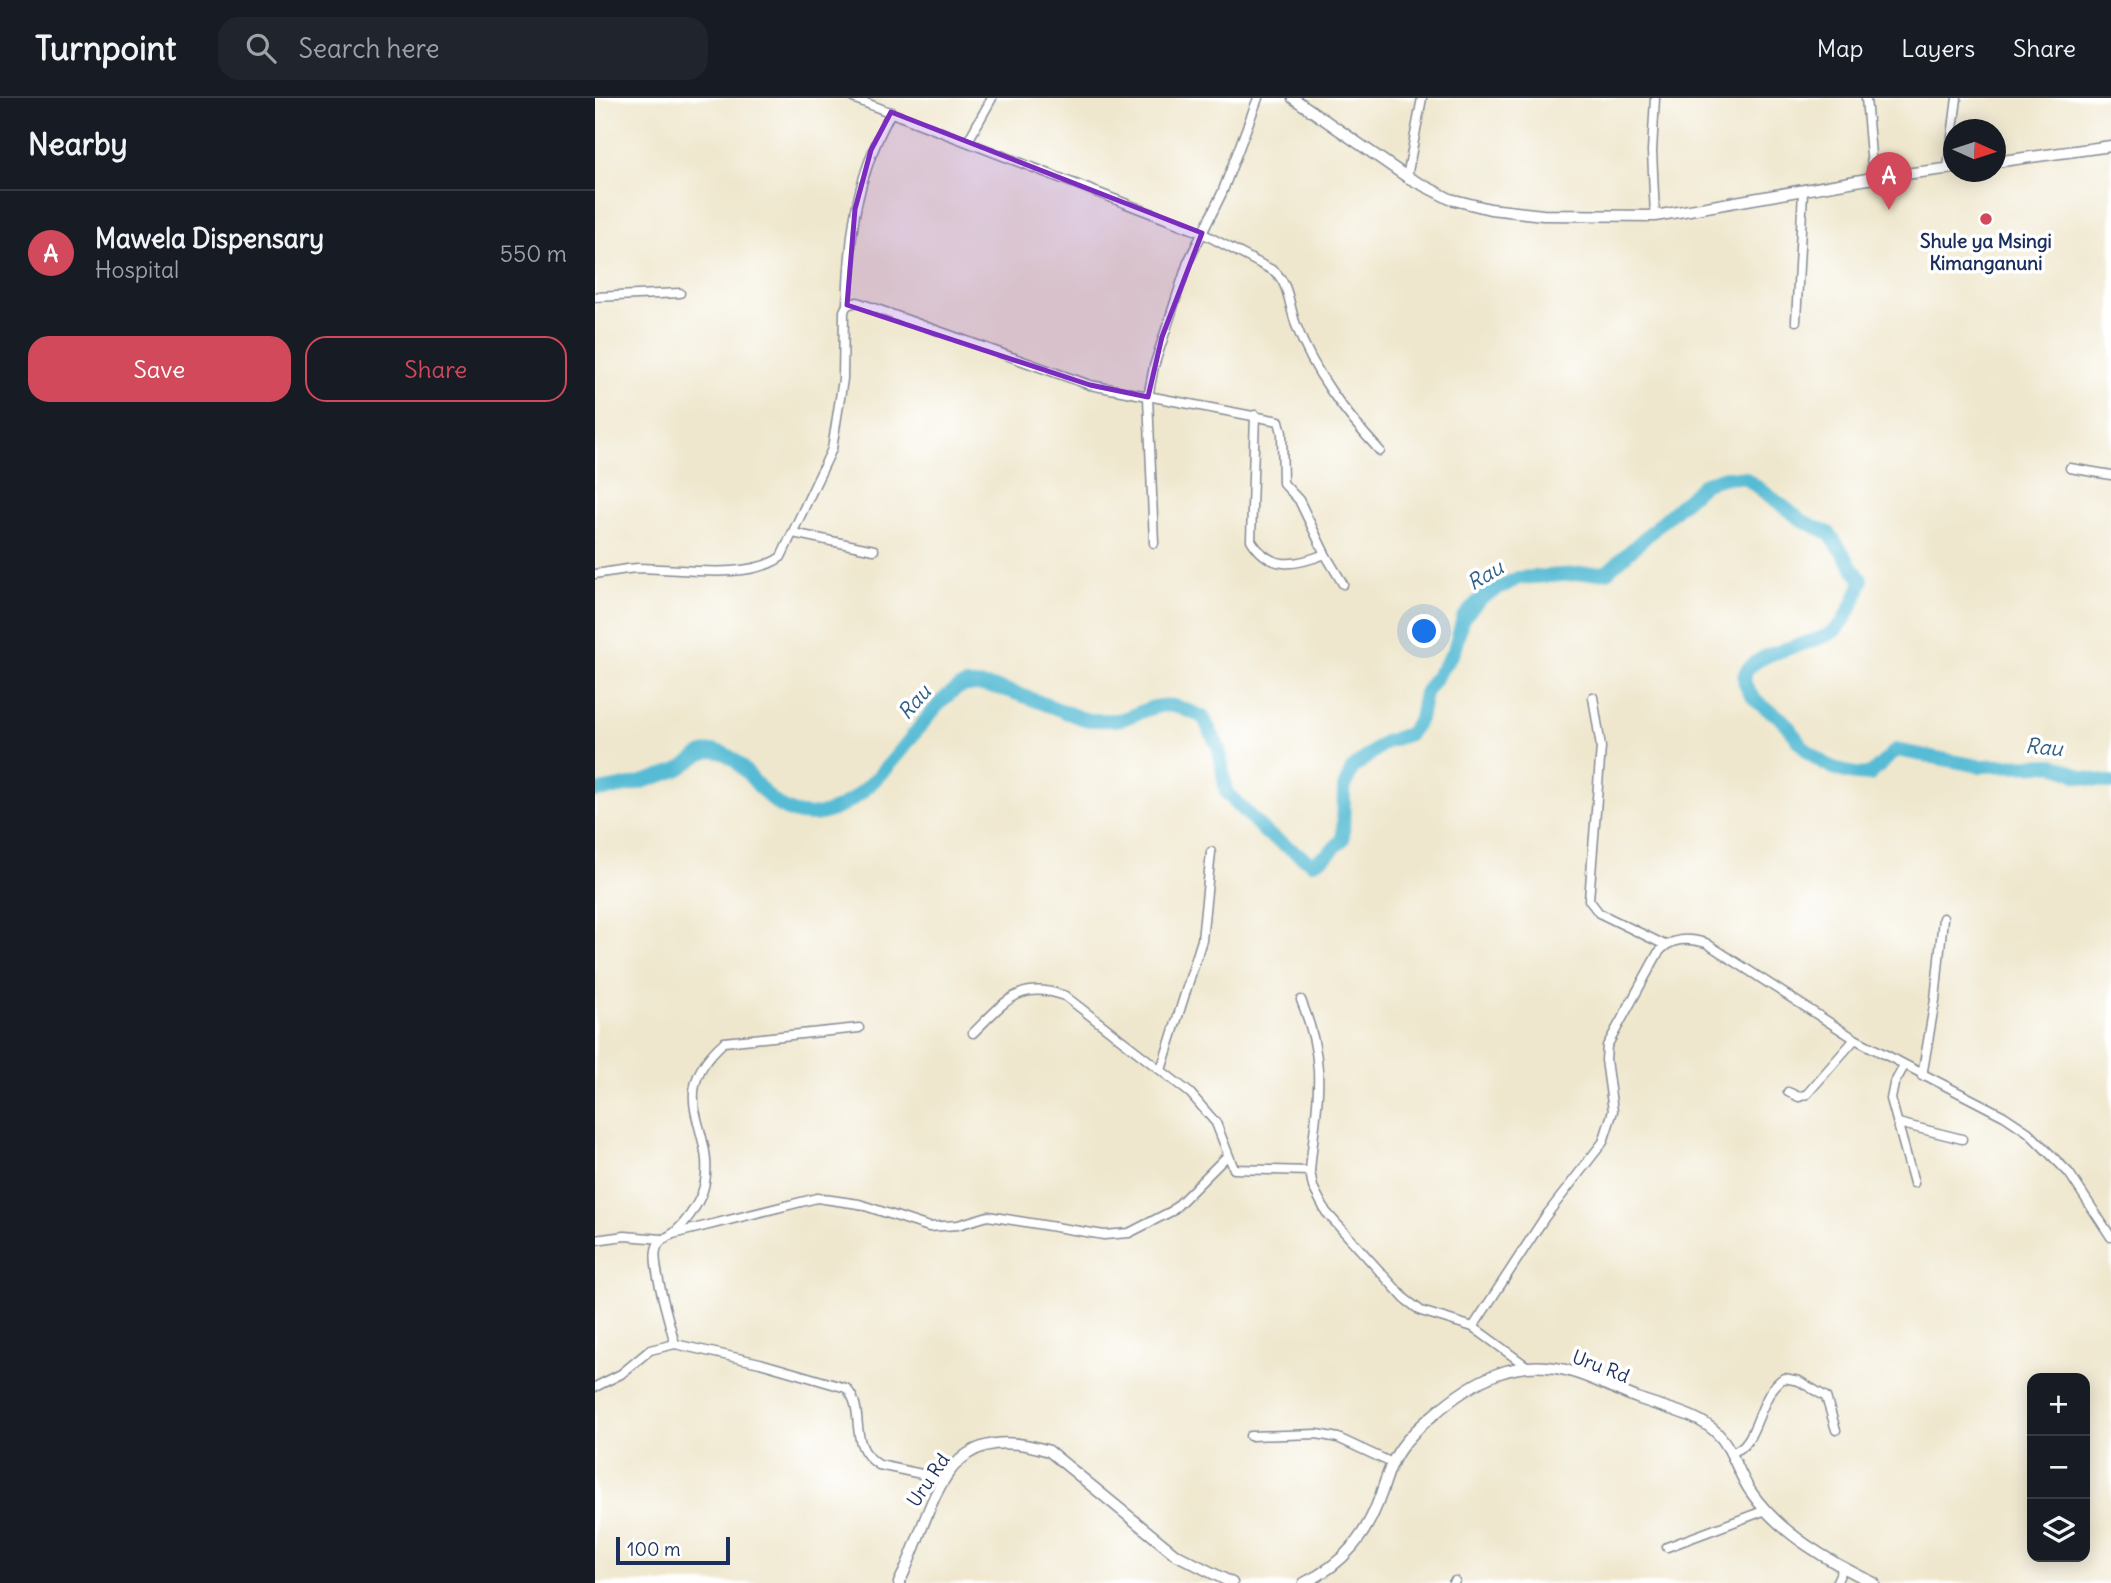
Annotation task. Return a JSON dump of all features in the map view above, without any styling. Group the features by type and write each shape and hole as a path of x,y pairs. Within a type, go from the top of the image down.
{"street":[{"path":"853,98 1202,233 1283,278 1296,324 1310,359 1351,419 1380,451"},
{"path":"968,141 992,98"},
{"path":"1154,542 1148,397 1169,316 1202,233 1226,183 1258,98"},
{"path":"1293,98 1407,177 1450,199 1490,209 1555,216 1655,216 1873,178 1943,169"},
{"path":"1407,177 1422,98"},
{"path":"1655,98 1652,151 1655,216"},
{"path":"1866,98 1873,178"},
{"path":"1955,119 1957,98"},
{"path":"595,574 636,568 740,570 761,567 781,557 828,459 835,438 843,379 849,253 857,197 871,150 891,112"},
{"path":"2006,161 2111,145"},
{"path":"1796,321 1803,192"},
{"path":"595,296 680,293"},
{"path":"847,305 857,302 1090,385 1255,415 1280,423 1283,483 1299,500 1325,554 1343,583"},
{"path":"1255,415 1251,540 1267,559 1283,565 1294,566 1325,554"},
{"path":"2070,468 2111,475"},
{"path":"793,533 874,550"},
{"path":"1593,697 1601,747 1589,900 1599,913 1665,945"},
{"path":"1161,1070 1202,940 1211,852"},
{"path":"1922,1076 1935,1000 1943,918"},
{"path":"1473,1327 1545,1217 1603,1142 1612,1111 1607,1046 1648,967 1665,945 1681,939 1706,943 1855,1039 1922,1076 2004,1116 2042,1143 2070,1173 2111,1237"},
{"path":"973,1033 1008,1000 1023,991 1049,990 1086,1009 1204,1107 1216,1123 1232,1167 1242,1171 1310,1171"},
{"path":"1301,1000 1312,1027 1320,1068 1310,1171 1313,1187 1326,1212 1405,1299 1431,1315 1473,1327 1525,1365"},
{"path":"673,1234 693,1209 705,1181 705,1165 693,1100 699,1073 715,1050 724,1042 735,1039 859,1028"},
{"path":"1788,1092 1803,1096 1855,1039"},
{"path":"1904,1066 1892,1090 1892,1108 1914,1183"},
{"path":"1898,1124 1962,1139"},
{"path":"675,1344 656,1264 656,1249 662,1240 673,1234 817,1198 859,1205 929,1227 950,1226 988,1216 1104,1235 1129,1233 1172,1211 1227,1156"},
{"path":"595,1240 625,1236 662,1240"},
{"path":"595,1387 621,1374 650,1350 675,1344 760,1363 846,1388 854,1399 863,1451 871,1460 879,1465 945,1479"},
{"name":"Uru Rd","path":"1304,1583 1347,1554 1357,1543 1374,1512 1392,1463 1407,1439 1451,1399 1499,1371 1525,1365 1554,1367 1578,1373 1687,1416 1715,1430 1731,1452 1749,1489 1766,1510 1843,1568 1874,1583"},
{"path":"1731,1452 1746,1444 1769,1392 1784,1378 1799,1381 1826,1397 1836,1430"},
{"path":"1250,1436 1317,1434 1338,1438 1392,1463"},
{"name":"Uru Rd","path":"899,1583 911,1558 923,1517 945,1479 971,1452 989,1443 1025,1444 1049,1451 1175,1555 1232,1583"},
{"path":"1667,1547 1766,1510"},
{"path":"1836,1583 1843,1568"}],"highlighted area":[{"path":"891,112 1202,233 1162,337 1148,397 1090,385 847,305 855,209 871,150"}],"waterway":[{"name":"Rau","path":"595,791 657,778 677,770 703,753 714,751 727,755 738,763 771,799 784,808 800,814 819,814 843,805 865,789 954,690 968,685 980,685 1015,693 1090,720 1122,719 1166,705 1203,717 1219,748 1226,792 1266,833 1312,863 1327,855 1343,839 1344,788 1352,769 1385,742 1409,734 1420,719 1425,693 1454,651 1463,618 1481,598 1518,578 1607,572 1705,483 1726,477 1745,478 1803,521 1829,533 1862,581 1847,616 1838,628 1824,637 1763,658 1751,666 1745,675 1750,694 1786,723 1815,757 1846,772 1870,775 1896,750 1979,766 2054,765 2081,777 2111,783"}],"place":[{"name":"Mawela Dispensary","path":"1889,210"},
{"name":"Shule ya Msingi Kimanganuni","path":"1986,219"}]}
